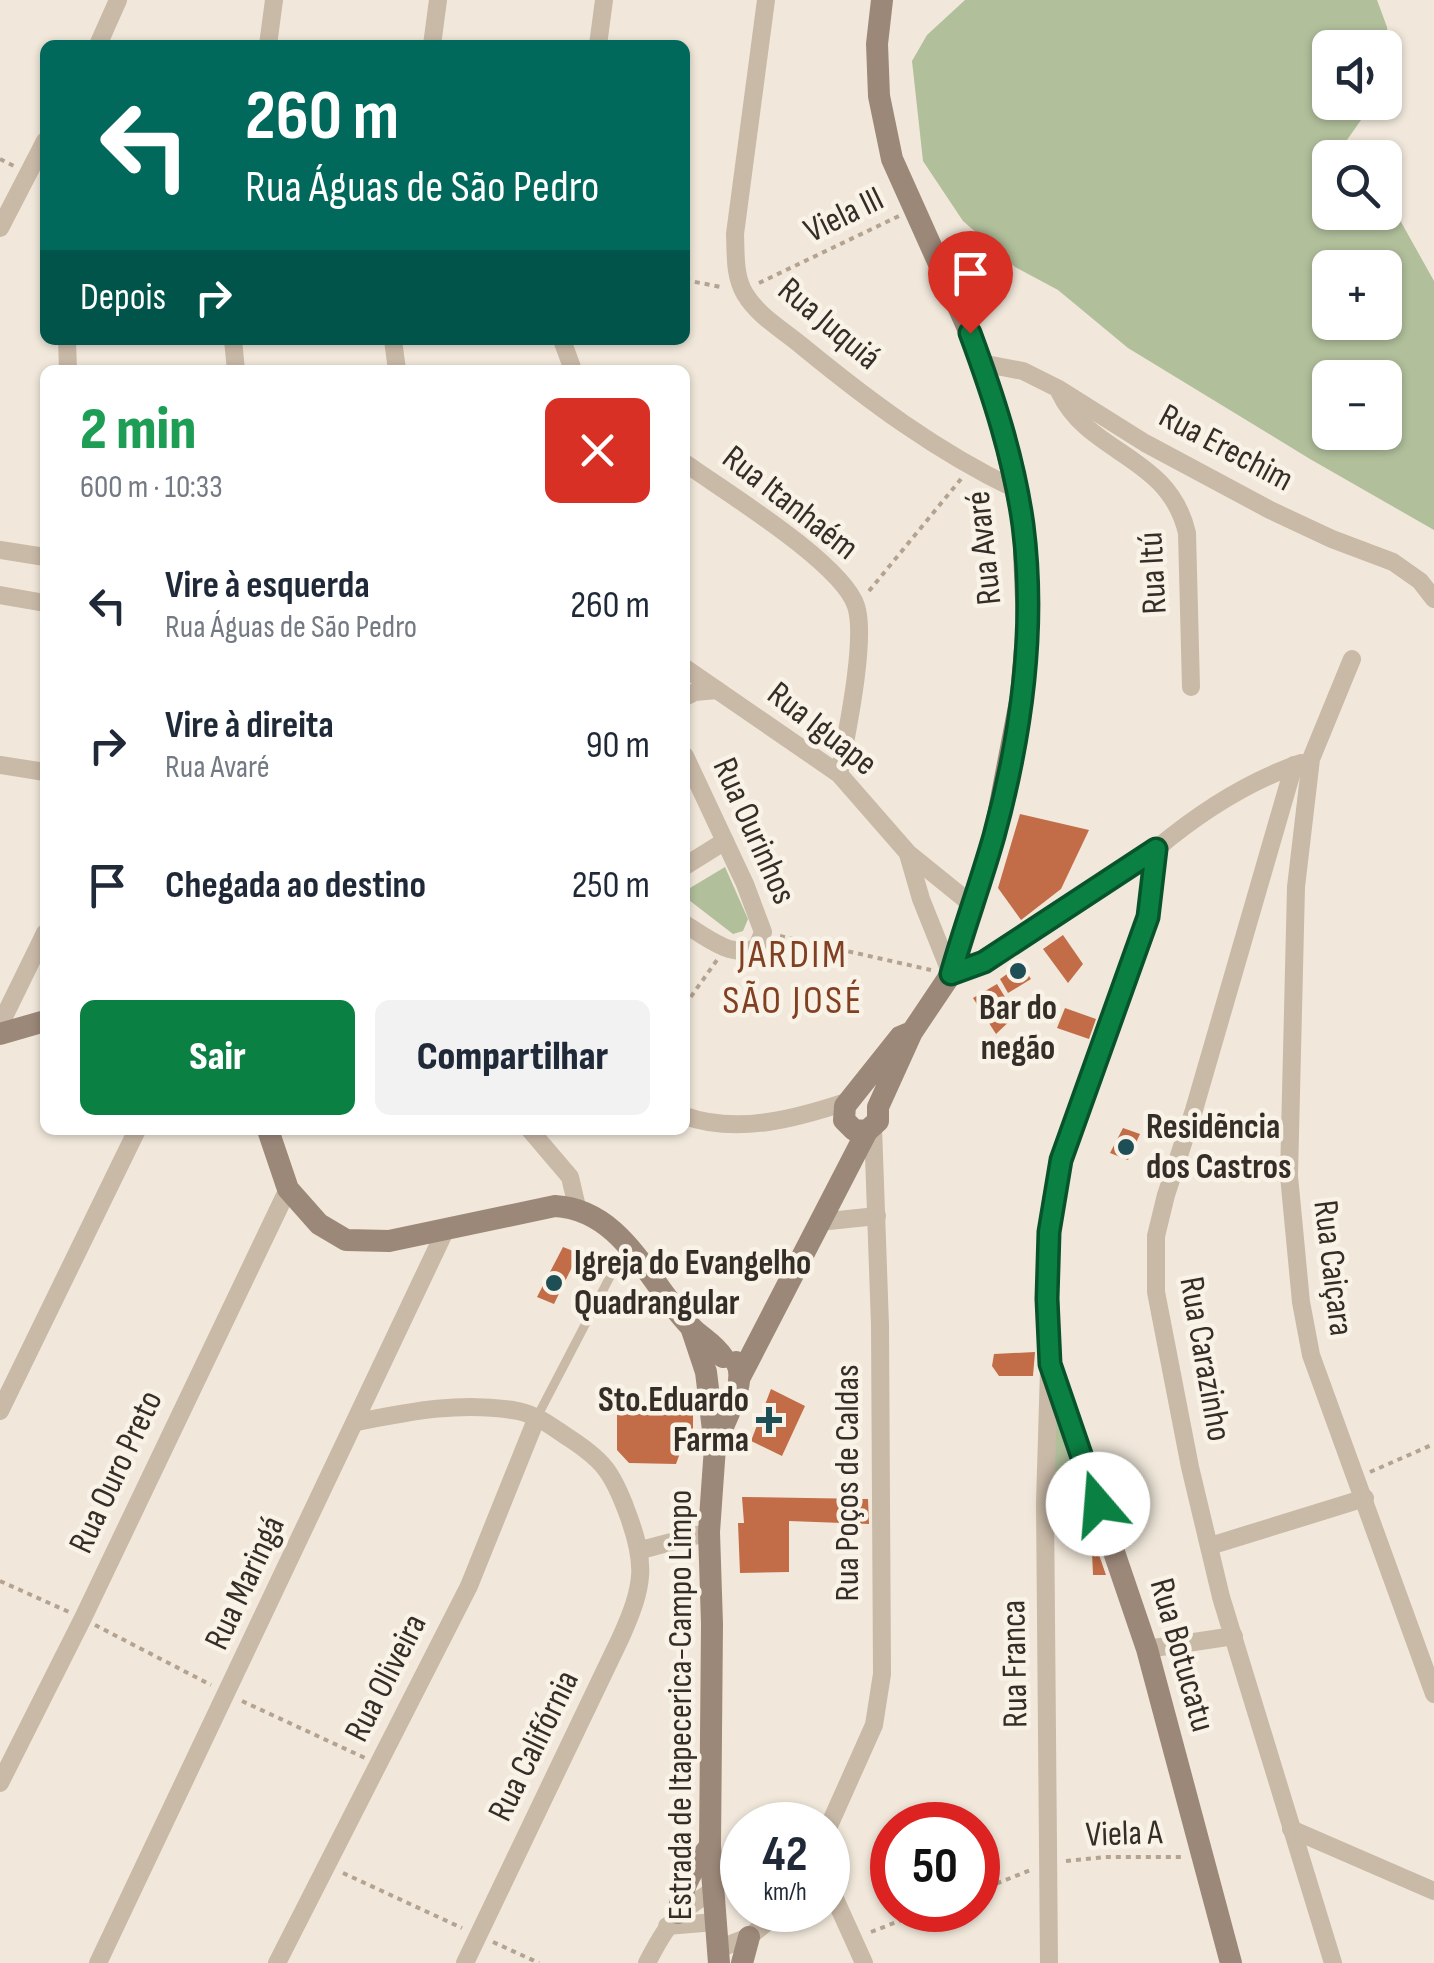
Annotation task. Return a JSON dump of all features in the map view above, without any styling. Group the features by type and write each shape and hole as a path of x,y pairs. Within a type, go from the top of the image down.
{"main road":[{"name":"Rua Avaré","path":"724,1372 771,1316 849,1172 859,1115 951,974 1004,794 1026,658 1023,523 982,363 892,160 880,96 877,44 882,0"},
{"path":"951,974 984,962 1156,849"},
{"name":"Rua Botucatu","path":"1156,849 1148,917 1057,1178 1047,1262 1050,1364 1147,1648 1230,1963"},
{"path":"0,1034 40,1022"},
{"path":"270,1135 288,1189 319,1224 346,1240 390,1242 555,1206 576,1208"},
{"name":"Estrada de Itapecerica-Campo Limpo","path":"576,1208 601,1221 627,1244 724,1372 708,1532 712,1624 710,1846 717,1940"},
{"path":"672,1919 690,1870 710,1846"},
{"path":"742,1963 754,1934"}],"street":[{"path":"101,40 118,0"},
{"path":"269,40 274,0"},
{"path":"433,40 438,0"},
{"path":"599,40 604,0"},
{"name":"Rua Juquiá","path":"766,0 736,234 738,280 743,291 757,310 842,380 927,442 1014,489"},
{"path":"0,228 36,174"},
{"name":"Rua Erechim","path":"982,363 1023,371 1270,510 1393,562 1420,581 1434,599"},
{"name":"Rua Itú","path":"1058,389 1084,424 1161,482 1182,509 1187,534 1190,688"},
{"path":"970,468 1007,450"},
{"name":"Rua Itanhaém","path":"690,467 802,547 856,605 856,671 839,774"},
{"path":"0,550 40,556"},
{"path":"0,595 40,602"},
{"name":"Rua Caiçara","path":"1352,660 1302,762 1289,1176 1311,1355 1434,1694"},
{"name":"Rua Iguape","path":"690,671 839,774 908,853 971,904"},
{"path":"690,695 718,690"},
{"path":"1156,849 1200,813 1234,792 1302,762"},
{"name":"Rua Carazinho","path":"1302,762 1156,1236 1156,1292 1210,1546 1333,1963"},
{"path":"0,765 40,771"},
{"name":"Rua Ourinhos","path":"690,766 763,932"},
{"path":"690,863 726,841"},
{"name":"Rua Iguape","path":"908,853 921,899 951,974"},
{"path":"690,927 736,952 750,952 757,947 763,932"},
{"path":"0,1025 40,942"},
{"path":"690,1117 720,1124 859,1115"},
{"name":"Rua Poços de Caldas","path":"840,1802 874,1725 882,1674 877,1216 859,1115"},
{"path":"0,1411 135,1135"},
{"path":"534,1135 570,1177 576,1208"},
{"name":"Rua Ouro Preto","path":"0,1783 288,1189"},
{"path":"819,1222 877,1216"},
{"name":"Rua Maringá","path":"98,1963 358,1422 446,1229"},
{"name":"Rua Franca","path":"1049,1963 1046,1485 1050,1364"},
{"path":"358,1422 454,1406 537,1416 606,1466 641,1550 708,1532"},
{"name":"Rua Oliveira","path":"277,1963 469,1586 537,1416"},
{"path":"1210,1546 1364,1498"},
{"name":"Rua Califórnia","path":"464,1963 626,1626 638,1596 641,1550"},
{"path":"1147,1648 1234,1636"},
{"path":"1291,1829 1434,1890"},
{"path":"647,1963 672,1919 712,1890"},
{"path":"672,1919 717,1940 756,1932"},
{"path":"850,1930 864,1963"}],"lane":[{"path":"537,1416 627,1244"}],"path":[{"name":"Viela III","path":"743,291 912,210"},
{"path":"690,281 743,291"},
{"path":"856,605 970,468"},
{"path":"763,932 951,974"},
{"path":"690,998 726,948"},
{"path":"1357,1477 1434,1444"},
{"path":"0,1581 378,1764"},
{"name":"Viela A","path":"1000,1882 1049,1863 1106,1857 1201,1857"},
{"path":"326,1865 539,1963"},
{"path":"854,1938 870,1932"}],"green space":[{"path":"965,0 1377,0 1387,30 1312,30 1312,120 1361,120 1347,140 1312,140 1312,230 1402,230 1402,224 1434,281 1434,530 1128,348 1058,290 1015,267 963,221 923,161 912,61 927,35"},
{"path":"725,867 748,919 743,931 733,934 690,901 690,888"},
{"path":"1058,1384 1094,1500 1049,1499"}],"building":[{"path":"1020,814 1089,830 1061,889 1021,920 998,888"},
{"path":"1063,935 1083,964 1068,983 1043,949"},
{"name":"Bar do negão","path":"1021,964 1031,979 1008,993 1000,979"},
{"path":"997,984 1016,1015 996,1034 973,998"},
{"path":"1065,1008 1096,1019 1089,1039 1057,1028"},
{"name":"Residẽncia dos Castros","path":"1123,1128 1140,1134 1128,1160 1110,1153"},
{"name":"Igreja do Evangelho Quadrangular","path":"563,1247 586,1256 582,1269 572,1267 554,1304 537,1297"},
{"path":"1035,1352 1033,1376 999,1376 992,1366 994,1354"},
{"path":"771,1389 805,1406 782,1456 751,1441"},
{"path":"617,1411 693,1413 693,1434 687,1434 676,1464 629,1463 617,1450"},
{"path":"742,1497 868,1499 869,1524 789,1521 789,1572 740,1573 738,1523 744,1523"},
{"path":"1092,1552 1098,1552 1106,1575 1093,1575"}],"place":[{"name":"Bar do negão","path":"1018,971"},
{"name":"Residẽncia dos Castros","path":"1126,1147"},
{"name":"Igreja do Evangelho Quadrangular","path":"554,1283"},
{"name":"Sto.Eduardo Farma","path":"769,1420"}],"district":[{"name":"JARDIM SÃO JOSÉ","path":"793,978"}],"route":[{"path":"970,333 999,415 1023,523 1027,625 1026,658 1004,794 951,974 984,962 1156,849 1148,917 1061,1160 1049,1232 1050,1364 1098,1504"}]}
